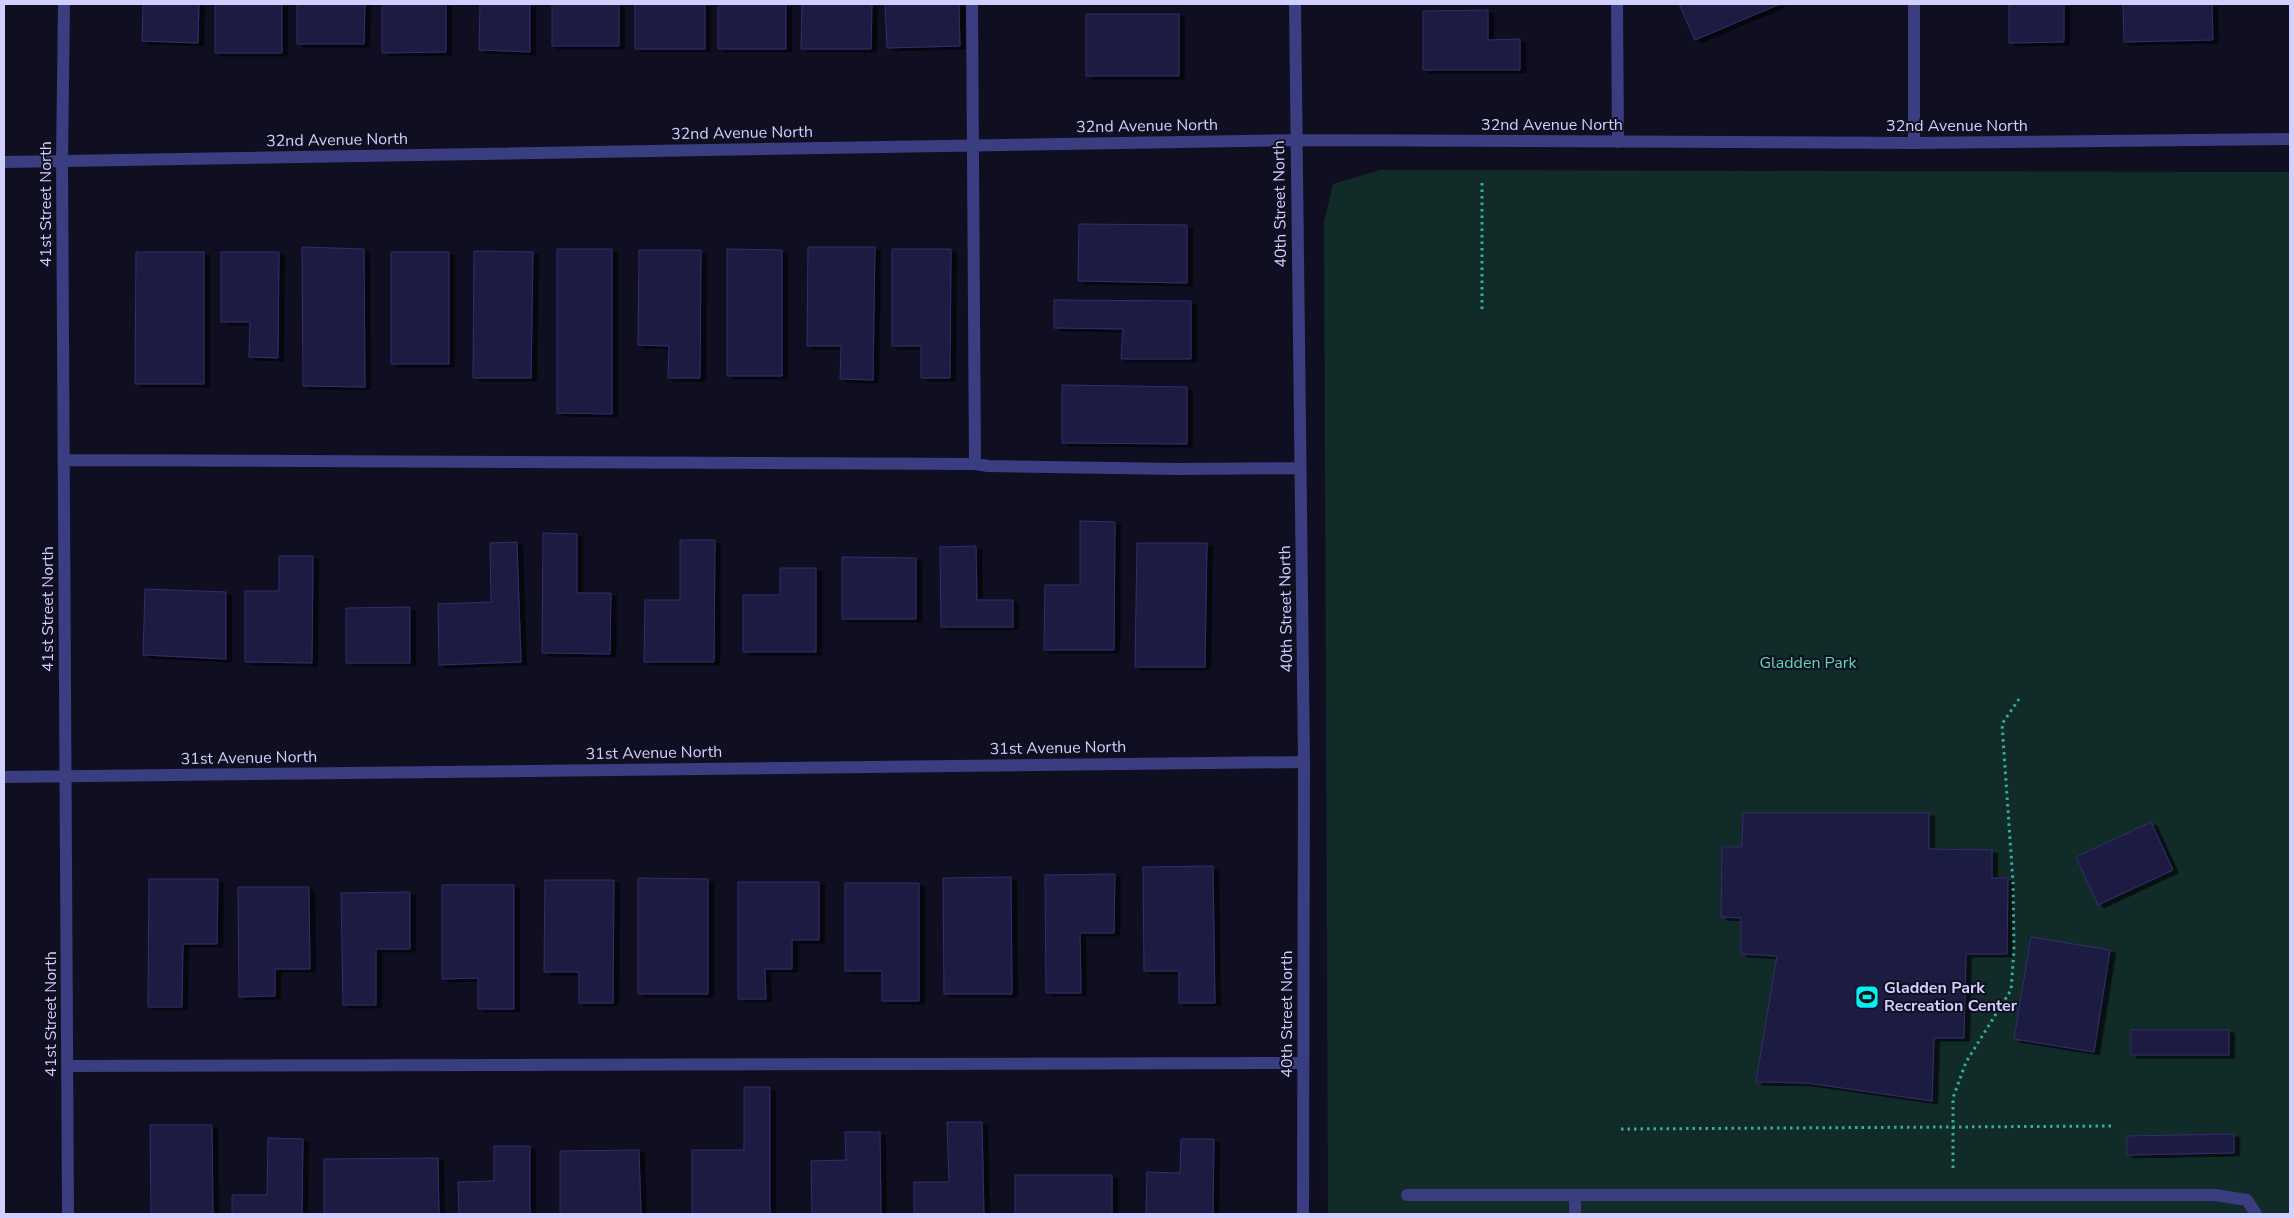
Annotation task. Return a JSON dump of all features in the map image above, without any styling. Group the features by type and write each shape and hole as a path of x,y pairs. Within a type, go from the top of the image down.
{"street":[{"name":"41st Street North","path":"64,4 62,161 68,1214"},
{"path":"972,4 975,464"},
{"name":"40th Street North","path":"1295,4 1304,762 1303,1214"},
{"path":"1617,4 1618,142"},
{"path":"1914,4 1914,143"},
{"name":"32nd Avenue North","path":"4,162 1296,140 1914,143 2290,139"},
{"path":"64,460 975,464 988,466 1178,469 1300,468"},
{"name":"31st Avenue North","path":"4,777 1304,762"},
{"path":"68,1066 1303,1063"},
{"path":"1407,1195 2215,1195 2247,1200 2256,1214"},
{"path":"1575,1195 1575,1214"}],"path":[{"path":"1482,182 1482,309"},
{"path":"1953,1195 1954,1098 1966,1062 2011,990 2014,950 2013,882 2002,724 2019,699"},
{"path":"1621,1129 2114,1126"}],"green space":[{"name":"Gladden Park","path":"1380,170 2290,172 2290,1214 1328,1214 1324,222 1333,184"}],"building":[{"path":"143,4 199,4 198,43 142,41"},
{"path":"215,4 282,4 282,53 215,53"},
{"path":"297,4 365,4 364,44 297,44"},
{"path":"382,4 446,4 446,52 382,53"},
{"path":"480,4 530,4 530,52 479,50"},
{"path":"552,4 619,4 619,46 552,46"},
{"path":"635,4 705,4 705,49 635,49"},
{"path":"718,4 786,4 786,49 718,49"},
{"path":"802,4 872,4 871,49 801,49"},
{"path":"885,4 959,4 960,46 887,48"},
{"path":"1679,4 1780,4 1695,40"},
{"path":"2009,4 2064,4 2064,42 2009,43"},
{"path":"2123,4 2212,4 2213,40 2124,42"},
{"path":"1488,10 1488,40 1520,39 1520,70 1423,70 1423,11"},
{"path":"1086,14 1179,14 1179,76 1086,76"},
{"path":"1079,224 1187,225 1187,283 1078,281"},
{"path":"302,247 364,249 365,387 303,386"},
{"path":"808,247 875,247 873,380 840,379 841,346 807,346"},
{"path":"557,249 612,249 612,414 557,413"},
{"path":"727,249 782,250 782,376 727,376"},
{"path":"892,249 951,249 950,378 921,378 921,346 892,346"},
{"path":"639,250 701,250 700,378 668,378 669,346 638,345"},
{"path":"474,251 533,252 531,378 473,378"},
{"path":"136,252 204,252 204,384 135,384"},
{"path":"221,252 279,252 278,358 249,357 250,322 221,322"},
{"path":"391,252 449,252 449,364 391,364"},
{"path":"1054,300 1191,301 1191,359 1121,359 1123,329 1054,328"},
{"path":"1062,385 1187,387 1187,444 1062,443"},
{"path":"1080,521 1115,522 1114,650 1044,650 1045,585 1080,585"},
{"path":"543,533 577,534 577,593 611,593 610,654 542,653"},
{"path":"680,540 715,540 714,662 644,662 645,600 680,600"},
{"path":"517,542 521,662 439,665 438,604 491,602 490,543"},
{"path":"1137,543 1207,543 1205,667 1135,667"},
{"path":"976,546 977,600 1013,600 1013,627 941,627 940,547"},
{"path":"279,556 313,556 312,663 245,662 245,591 279,591"},
{"path":"842,557 916,558 916,619 842,619"},
{"path":"780,568 816,568 816,652 743,652 743,595 780,595"},
{"path":"145,589 226,592 226,659 143,655"},
{"path":"410,607 410,663 346,663 346,608"},
{"name":"Gladden Park Recreation Center","path":"1743,813 1929,813 1929,849 1992,850 1992,878 2008,878 2007,954 1966,954 1964,1038 1934,1038 1932,1101 1807,1083 1756,1082 1777,956 1741,954 1741,918 1721,917 1722,847 1742,847"},
{"path":"2151,822 2173,870 2098,905 2076,857"},
{"path":"1213,866 1215,1003 1179,1003 1179,971 1144,971 1143,867"},
{"path":"1115,874 1114,933 1080,933 1081,993 1046,993 1045,875"},
{"path":"1011,877 1012,994 944,994 943,878"},
{"path":"638,878 708,879 708,994 638,994"},
{"path":"149,879 218,879 217,944 183,944 182,1007 148,1007"},
{"path":"545,880 614,880 613,1003 579,1003 579,972 544,972"},
{"path":"738,882 819,882 819,940 792,940 792,969 765,969 766,999 738,999"},
{"path":"845,883 919,883 919,1001 882,1001 882,971 845,971"},
{"path":"442,885 514,885 514,1009 478,1009 478,978 442,979"},
{"path":"238,887 309,887 310,969 275,969 275,996 239,997"},
{"path":"410,892 410,949 376,949 376,1005 343,1005 341,893"},
{"path":"2031,937 2110,950 2094,1052 2014,1039"},
{"path":"2131,1030 2229,1030 2229,1055 2131,1055"},
{"path":"744,1087 770,1087 770,1214 692,1214 692,1150 744,1150"},
{"path":"947,1122 982,1122 984,1214 914,1214 914,1182 949,1182"},
{"path":"150,1125 212,1125 213,1214 151,1214"},
{"path":"845,1132 880,1132 881,1214 812,1214 811,1161 846,1160"},
{"path":"2234,1134 2234,1153 2127,1155 2127,1136"},
{"path":"268,1138 303,1139 302,1214 232,1214 232,1195 267,1195"},
{"path":"1181,1139 1214,1139 1213,1214 1146,1214 1147,1172 1180,1173"},
{"path":"494,1146 530,1146 530,1214 459,1214 458,1182 494,1181"},
{"path":"639,1150 641,1214 560,1214 560,1151"},
{"path":"438,1158 439,1214 324,1214 324,1159"},
{"path":"1015,1175 1112,1175 1112,1214 1015,1214"}],"place":[{"name":"Gladden Park Recreation Center","path":"1867,997"}]}
